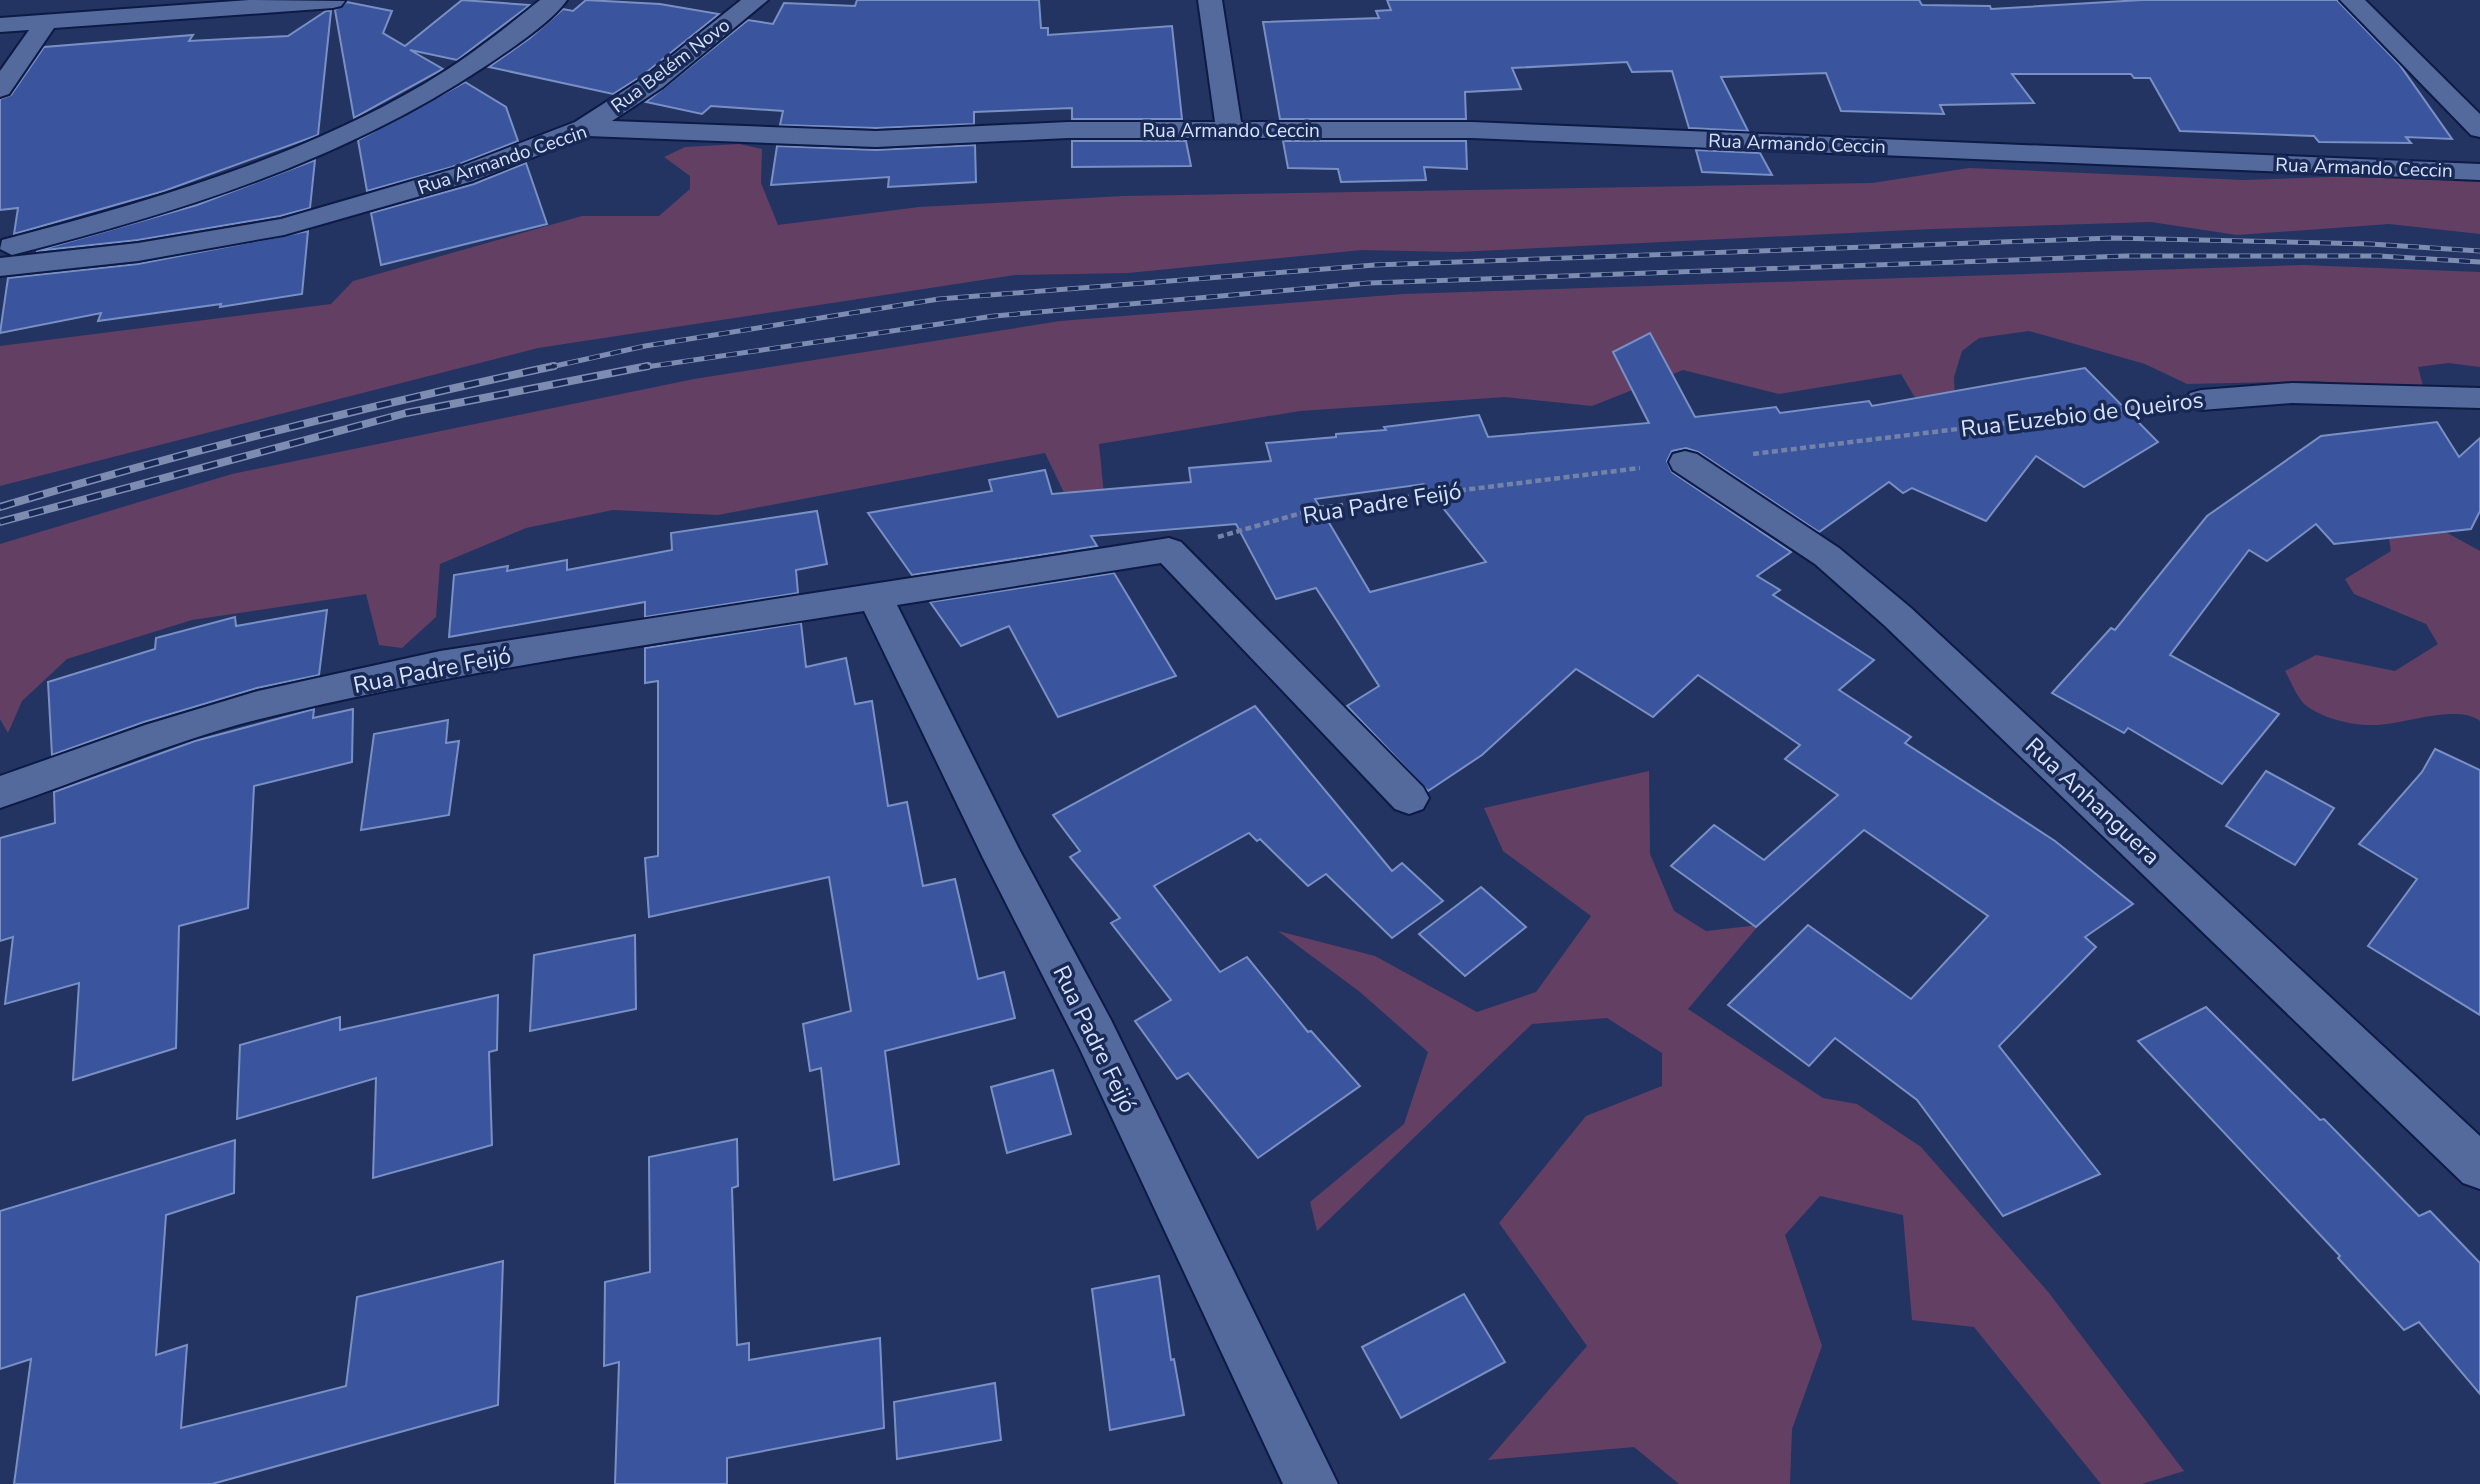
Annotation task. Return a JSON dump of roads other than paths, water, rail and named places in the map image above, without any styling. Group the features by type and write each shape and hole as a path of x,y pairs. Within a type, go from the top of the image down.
{"street":[{"path":"0,249 199,194 278,166 377,121 465,71 525,27 555,0"},
{"name":"Rua Belém Novo","path":"584,128 654,82 756,0"},
{"path":"1210,0 1229,130"},
{"path":"2352,0 2480,129"},
{"path":"0,25 333,1"},
{"path":"0,89 47,22"},
{"name":"Rua Armando Ceccin","path":"0,267 138,252 284,227 463,175 584,128 876,139 1068,130 1472,130 2480,172"},
{"name":"Rua Euzebio de Queiros","path":"2201,400 2292,393 2480,398"},
{"name":"Rua Anhanguera","path":"1685,462 1827,556 1898,617 2480,1167"},
{"name":"Rua Padre Feijó","path":"0,792 159,735 258,705 440,666 1169,550 1409,798"},
{"name":"Rua Padre Feijó","path":"875,597 1003,858 1095,1034 1311,1484"}],"railway":[{"path":"546,368 645,346 939,299 1375,265 2112,238 2370,244 2480,251"},
{"path":"639,368 994,316 1369,283 2126,256 2379,256 2480,262"},
{"path":"0,507 137,467 276,431 554,366"},
{"path":"0,522 406,413 648,366"}]}
